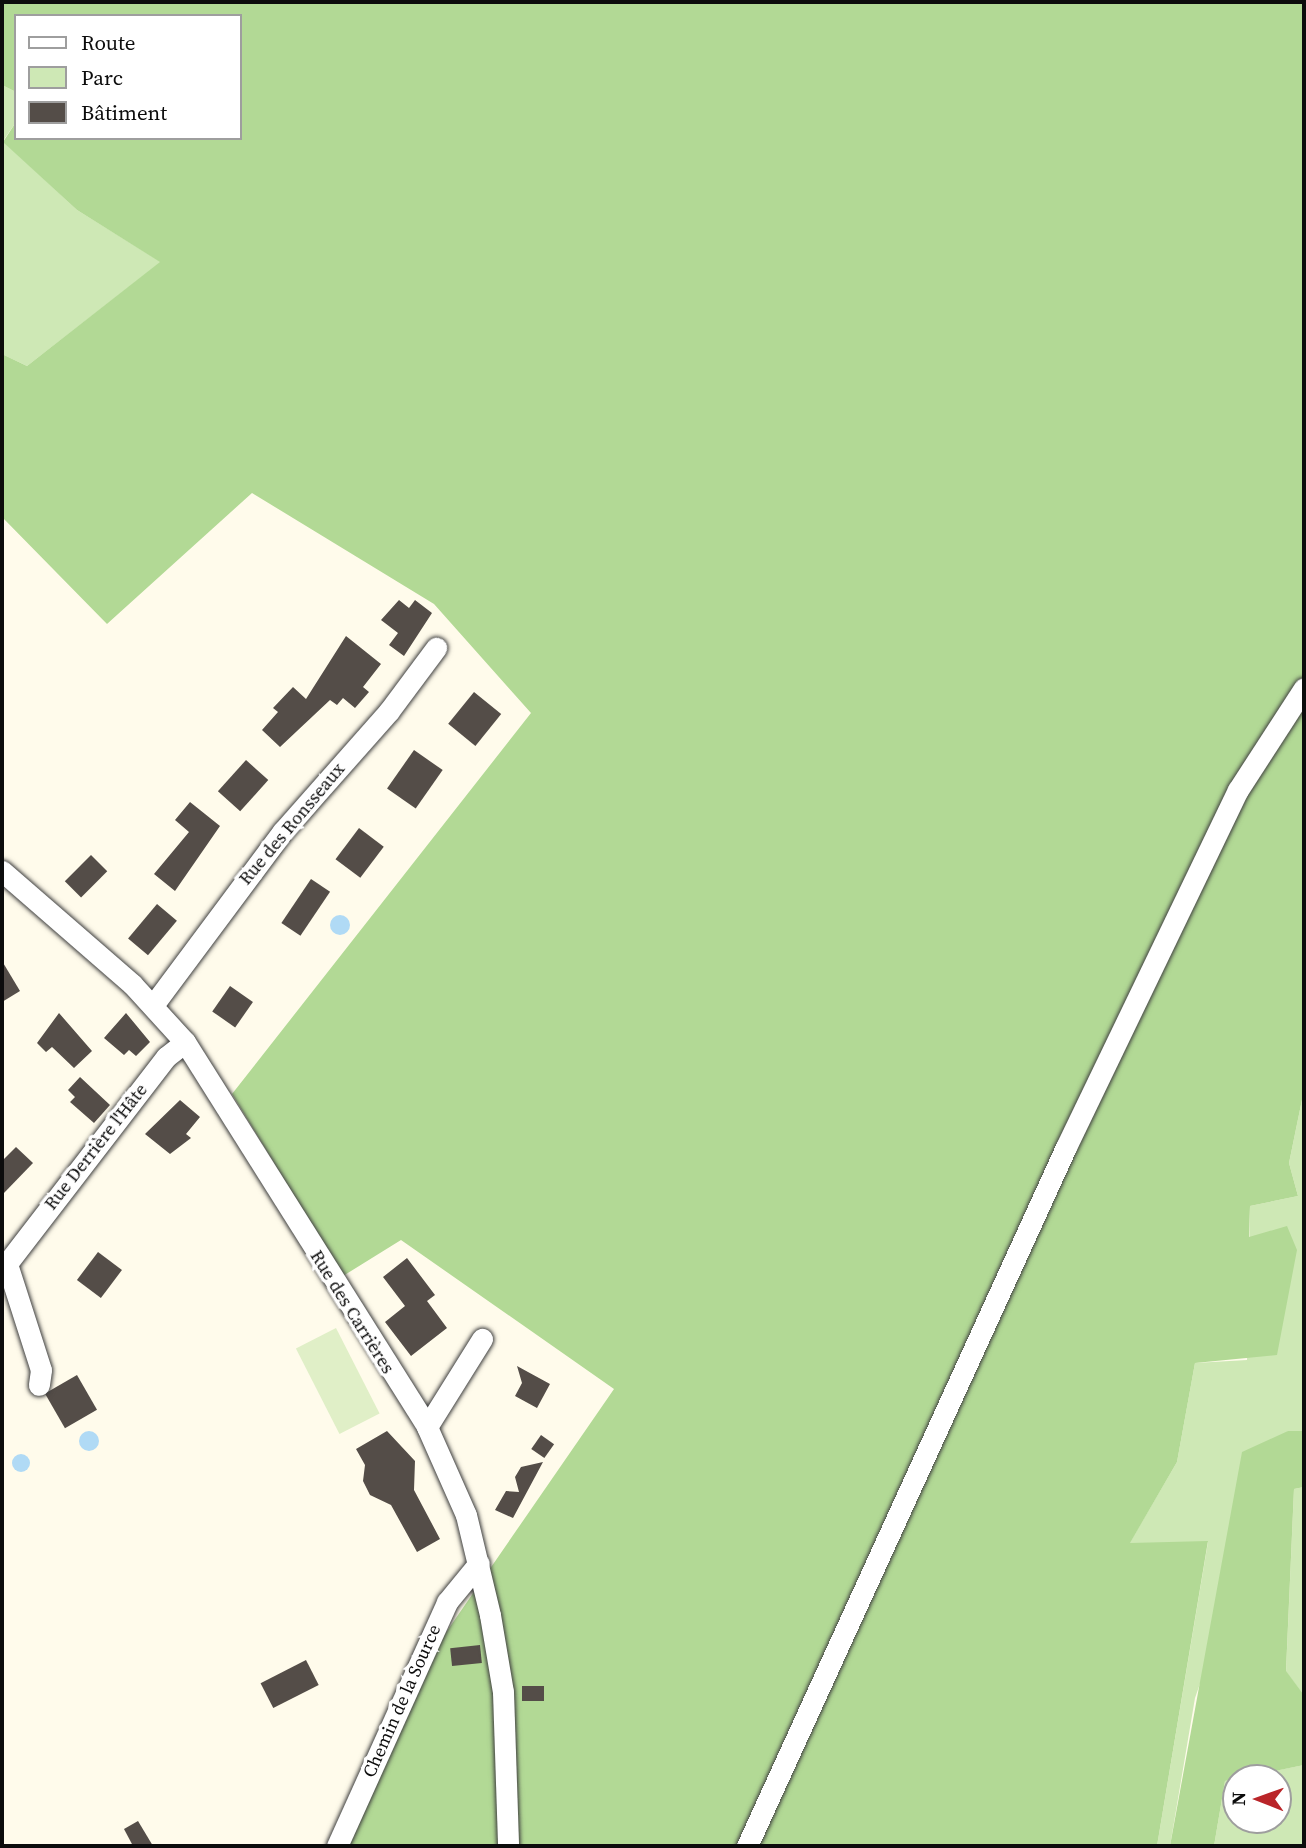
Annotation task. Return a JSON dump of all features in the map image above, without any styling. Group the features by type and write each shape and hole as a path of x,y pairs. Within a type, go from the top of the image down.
{"street":[{"name":"Rue des Ronsseaux","path":"154,1004 275,840 436,648"},
{"path":"747,1846 1107,1061 1238,790 1304,688"},
{"name":"Rue des Carrières","path":"2,871 154,1004 185,1042 427,1427 479,1563 503,1692 508,1846"},
{"name":"Rue Derrière l'Hâte","path":"6,1260 166,1057 185,1042"},
{"path":"6,1260 41,1370 39,1385"},
{"path":"427,1427 482,1339"},
{"name":"Chemin de la Source","path":"337,1846 447,1602 479,1563"}],"green space":[{"path":"2,2 1304,2 1304,1090 1289,1163 1298,1196 1250,1206 1249,1237 1287,1226 1297,1250 1277,1355 1195,1363 1177,1462 1130,1543 1208,1541 1157,1846 337,1846 400,1699 614,1389 401,1240 343,1276 232,1094 531,713 434,604 252,493 107,624 2,517 2,354 27,366 160,262 77,210 3,142 14,125 14,140 242,140 242,14 14,14 14,91 2,85"},
{"path":"2,85 14,91 14,125 3,141 77,210 161,262 27,366 2,354"},
{"path":"1304,1090 1304,1431 1288,1431 1195,1698 1170,1846 1157,1846 1208,1542 1129,1544 1177,1462 1195,1363 1247,1360 1250,1206 1298,1196 1289,1163"},
{"path":"336,1328 380,1414 339,1434 296,1348"},
{"path":"1288,1431 1304,1431 1304,1487 1294,1489 1286,1671 1304,1695 1304,1765 1292,1767 1292,1764 1222,1764 1222,1799 1214,1846 1170,1846 1242,1452"},
{"path":"1304,1487 1304,1695 1286,1672 1294,1489"},
{"path":"1304,1765 1304,1846 1214,1846 1222,1799 1222,1834 1292,1834 1292,1767"}],"water":[{"path":"340,915 347,918 350,925 347,932 340,935 333,932 330,925 333,918"},
{"path":"85,1431 93,1431 99,1441 93,1451 85,1451 79,1445 79,1437"},
{"path":"17,1454 25,1454 30,1463 28,1470 17,1472 12,1467 12,1459"}],"building":[{"path":"399,600 409,608 415,600 432,613 404,656 389,645 398,633 381,620"},
{"path":"346,636 381,664 363,687 369,692 355,708 343,698 337,705 330,700 280,747 262,730 278,712 273,708 293,687 306,699"},
{"path":"474,692 501,714 475,746 448,724"},
{"path":"414,750 443,770 416,809 387,789"},
{"path":"246,760 268,780 240,811 218,791"},
{"path":"190,802 220,826 175,891 154,874 189,832 175,820"},
{"path":"359,828 384,847 360,878 336,859"},
{"path":"91,855 107,871 81,897 65,881"},
{"path":"311,879 330,892 300,936 281,923"},
{"path":"157,904 177,921 148,955 128,938"},
{"path":"2,961 20,991 2,1002"},
{"path":"230,986 253,1002 235,1027 212,1011"},
{"path":"59,1013 92,1051 74,1068 52,1047 46,1052 37,1043"},
{"path":"126,1013 150,1042 136,1056 129,1050 124,1055 104,1038"},
{"path":"80,1077 110,1105 94,1123 70,1102 75,1097 68,1090"},
{"path":"180,1100 200,1117 186,1134 191,1138 170,1154 145,1134"},
{"path":"16,1147 33,1163 2,1195 2,1161"},
{"path":"98,1252 122,1270 101,1298 77,1280"},
{"path":"407,1258 435,1295 427,1301 447,1328 411,1356 385,1322 405,1306 383,1277"},
{"path":"517,1366 550,1384 537,1408 515,1396 522,1383"},
{"path":"77,1375 97,1410 65,1428 45,1394"},
{"path":"387,1431 415,1461 414,1490 440,1539 417,1552 391,1505 370,1495 363,1481 365,1465 356,1449"},
{"path":"541,1435 554,1444 544,1458 531,1449"},
{"path":"543,1462 513,1518 495,1510 506,1491 519,1492 515,1477 521,1467"},
{"path":"480,1645 482,1663 452,1666 450,1648"},
{"path":"306,1660 319,1685 273,1708 261,1683"},
{"path":"522,1686 544,1686 544,1701 522,1701"},
{"path":"138,1821 153,1846 133,1846 124,1829"}]}
